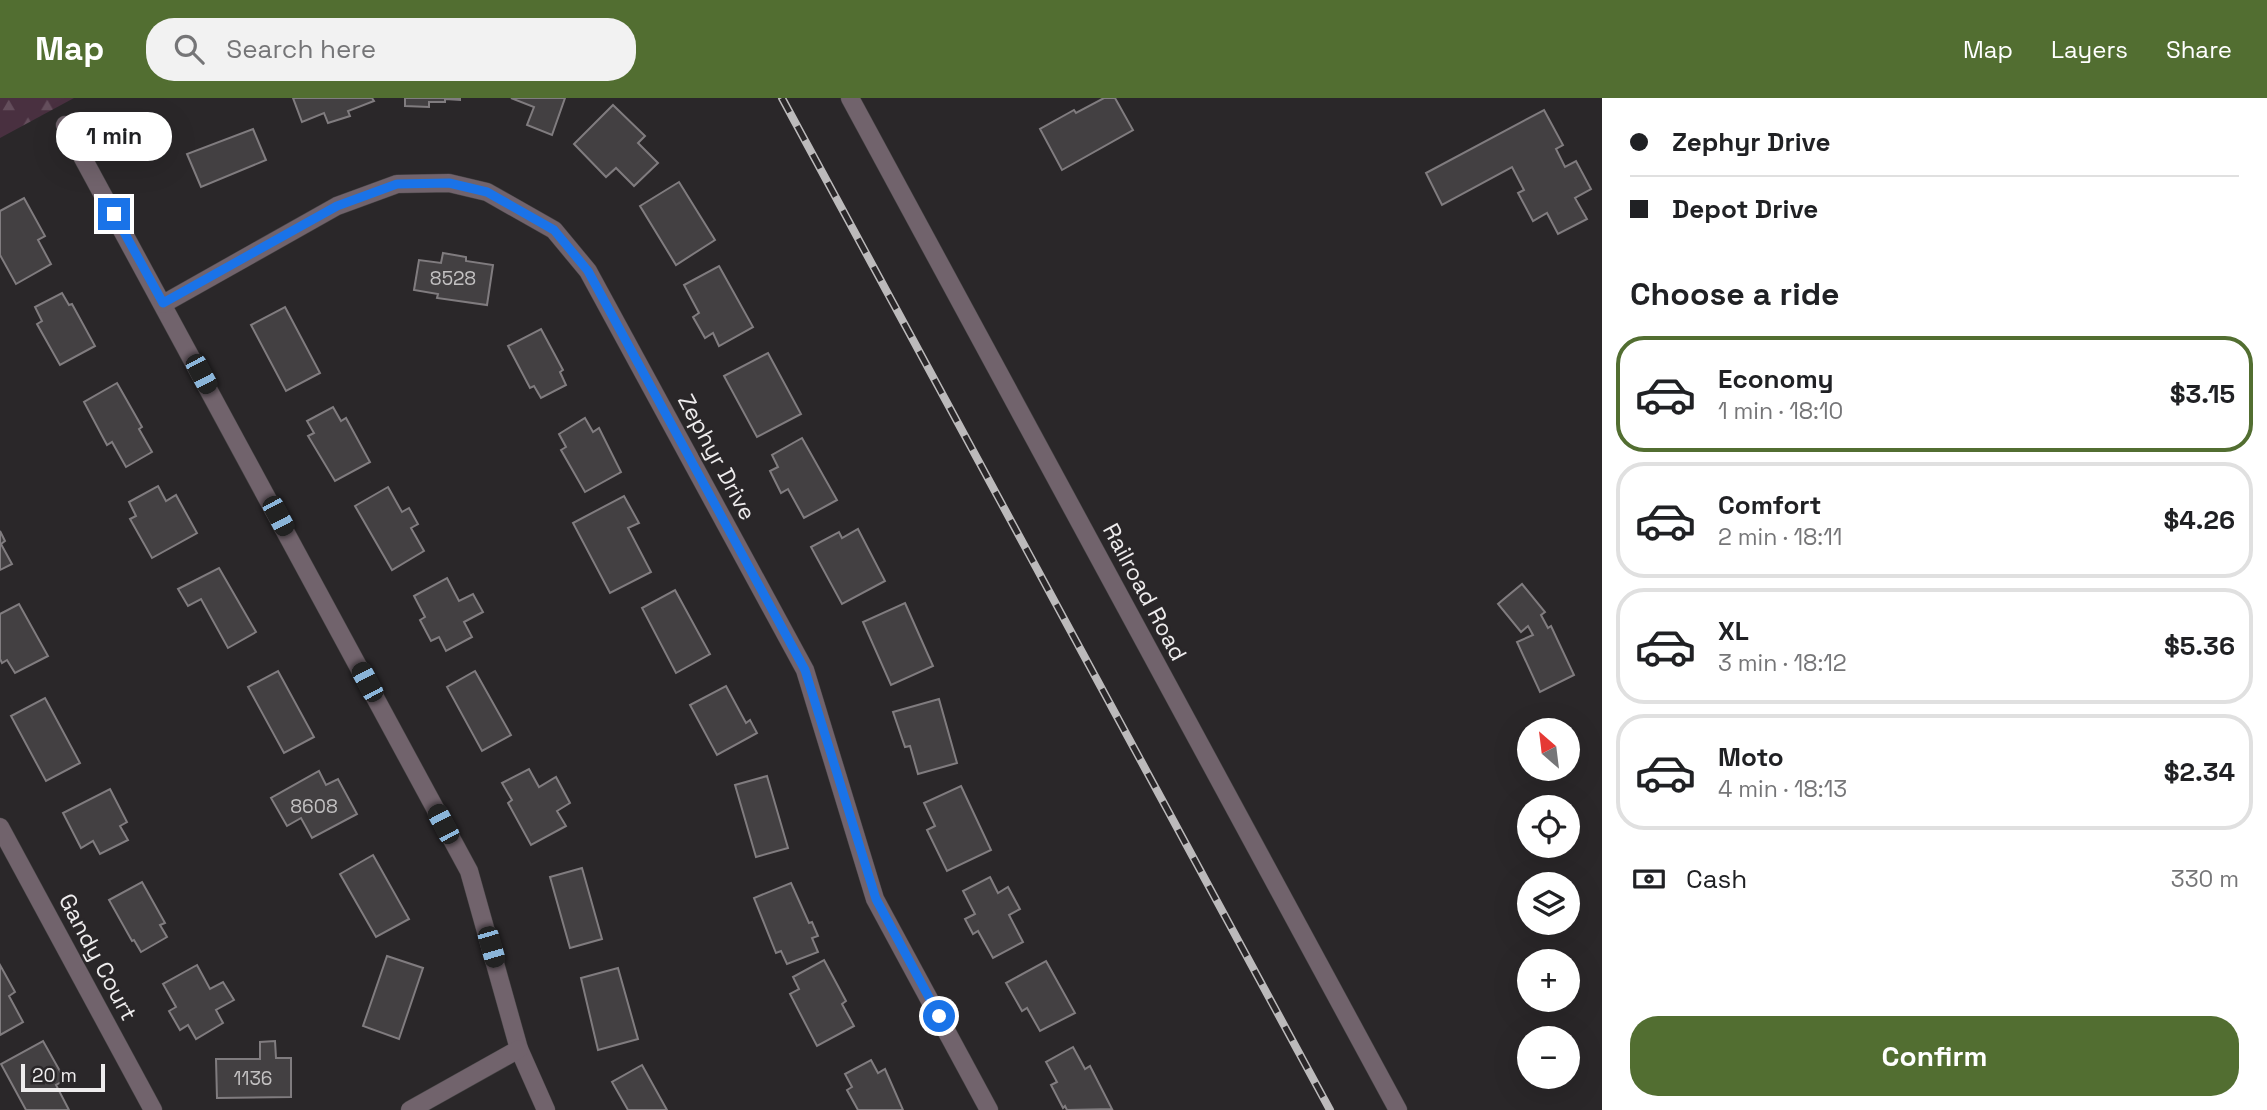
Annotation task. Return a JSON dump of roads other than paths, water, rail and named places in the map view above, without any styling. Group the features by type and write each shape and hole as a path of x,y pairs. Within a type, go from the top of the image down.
{"street":[{"name":"Railroad Road","path":"850,98 1398,1110"},
{"path":"65,124 469,871 519,1049 546,1110"},
{"name":"Zephyr Drive","path":"163,303 337,206 397,184 449,183 487,192 554,230 588,271 805,670 876,899 989,1110"},
{"name":"Gandy Court","path":"0,827 153,1110"},
{"path":"410,1110 519,1049"}],"railway":[{"path":"782,98 1330,1110"}]}
